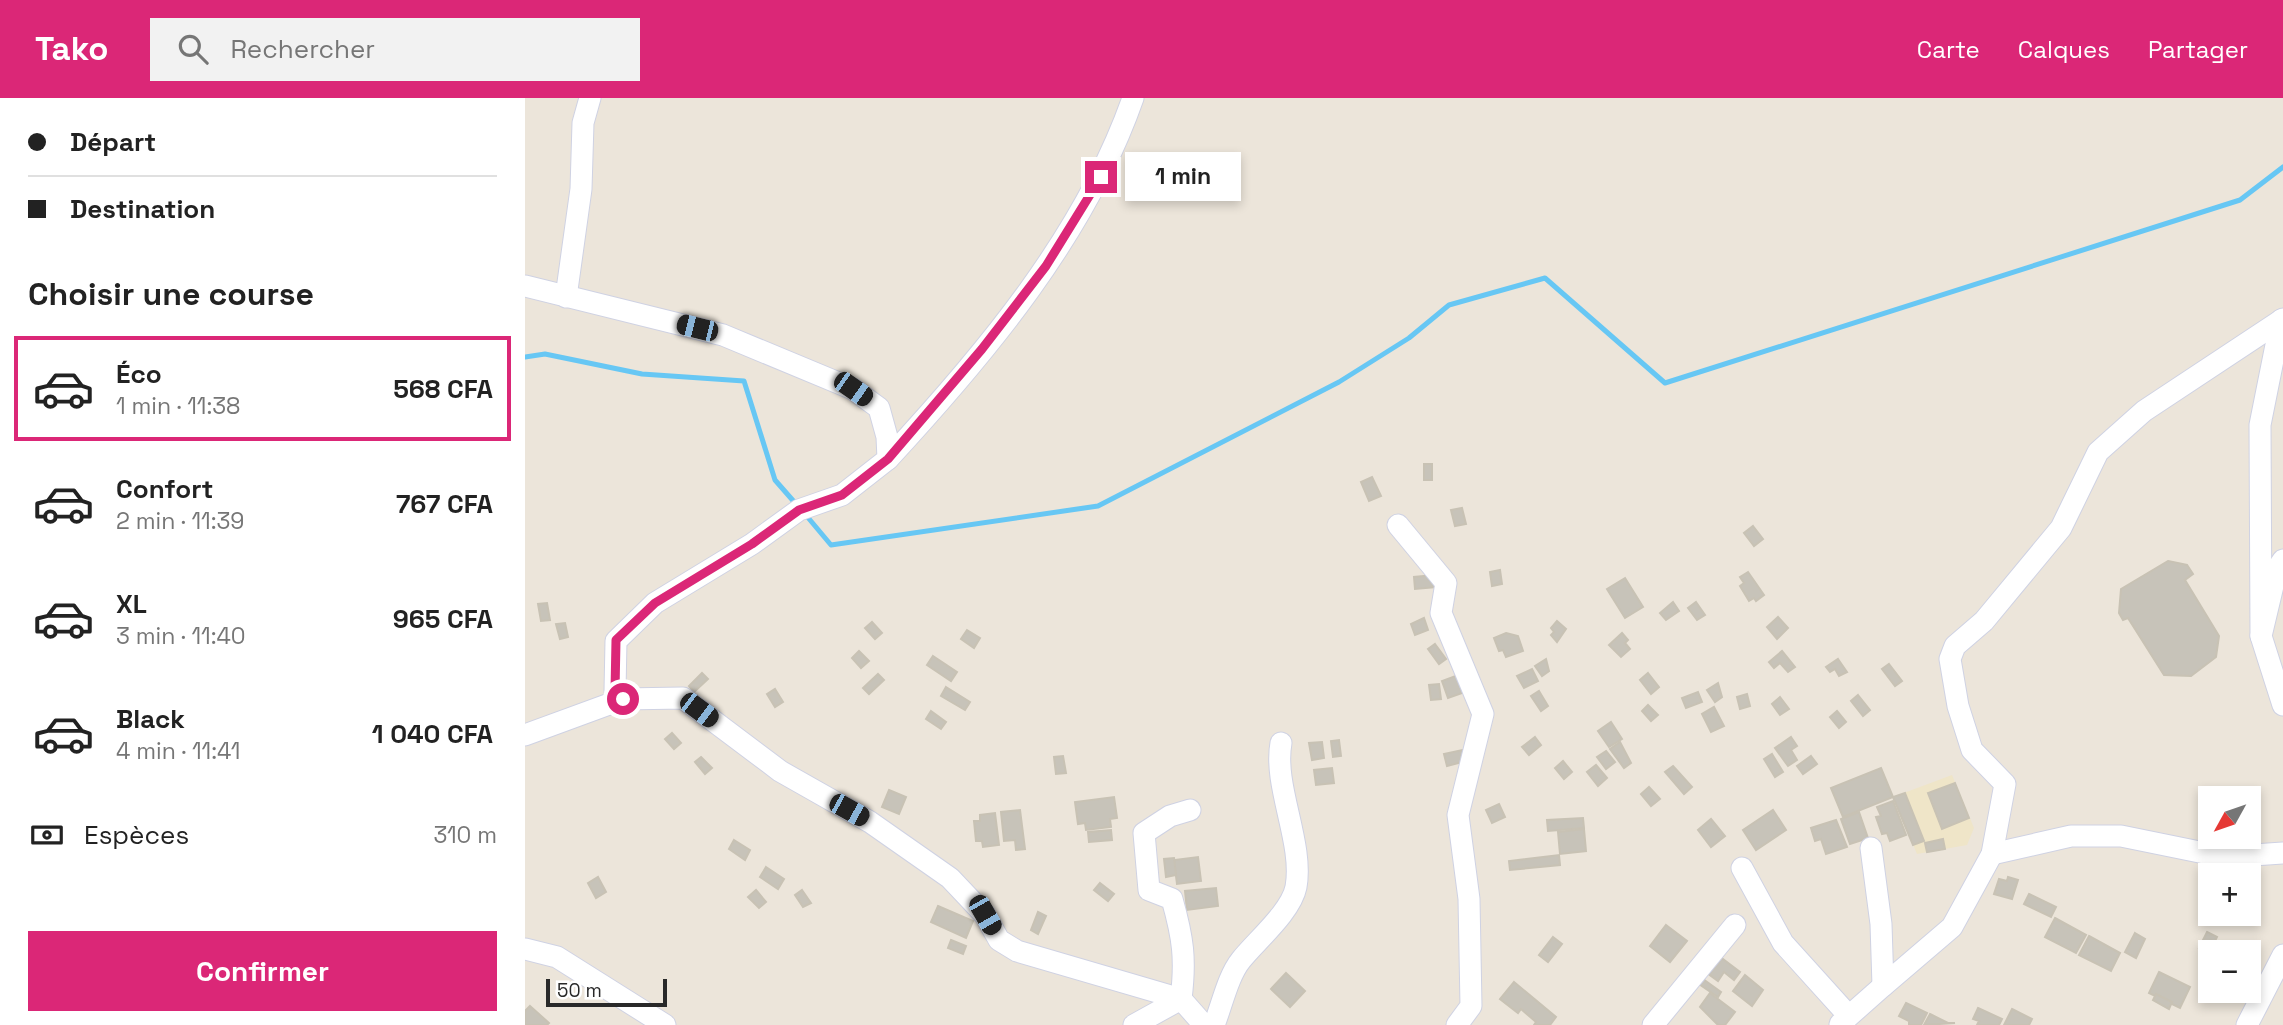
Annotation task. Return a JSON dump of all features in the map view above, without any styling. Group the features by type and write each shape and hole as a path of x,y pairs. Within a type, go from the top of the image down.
{"street":[{"path":"566,297 581,189 583,123 590,98"},
{"path":"623,699 615,691 616,640 631,624 655,603 752,544 799,510 842,495 888,459 982,349 1046,266 1101,177 1133,98"},
{"path":"525,286 723,335 853,389 879,408 887,437 888,459"},
{"path":"2282,320 2260,425 2261,636 2283,705"},
{"path":"1742,868 1783,943 1843,1020 1952,927 1991,854 2005,784 1972,750 1958,706 1950,659 1955,646 1985,621 2061,528 2098,452 2144,411 2282,320"},
{"path":"1398,526 1447,583 1441,613 1483,714 1458,815 1469,899 1471,1006 1457,1025"},
{"path":"2261,636 2277,569 2283,560"},
{"path":"525,735 623,699 683,698 780,771 870,822 950,878 985,915 999,940 1017,951 1181,999 1204,1025"},
{"path":"1214,1025 1239,962 1272,927 1296,888 1293,839 1278,758 1281,743"},
{"path":"1181,999 1186,962 1179,925 1172,900 1149,890 1144,833 1170,817 1189,810"},
{"path":"1991,854 2071,836 2121,836 2224,857 2283,853"},
{"path":"1871,848 1881,924 1883,986"},
{"path":"1653,1025 1735,925"},
{"path":"525,949 558,957 665,1025"},
{"path":"2247,1025 2283,955"},
{"path":"1134,1025 1181,999"}],"shaded area":[{"path":"1952,775 1974,828 1967,845 1917,854 1893,797"}],"building":[{"path":"1424,464 1432,464 1432,480 1424,480"},
{"path":"1372,477 1381,496 1369,501 1361,482"},
{"path":"1462,508 1466,524 1455,526 1451,510"},
{"path":"1753,526 1763,539 1754,546 1744,533"},
{"path":"2168,561 2187,565 2193,574 2185,580 2219,636 2216,657 2191,676 2164,675 2128,618 2123,620 2119,613 2121,589"},
{"path":"1500,570 1502,584 1492,586 1490,572"},
{"path":"1748,572 1764,595 1756,601 1754,598 1749,601 1740,586 1744,583 1740,577"},
{"path":"1434,575 1436,587 1415,589 1414,577"},
{"path":"1625,578 1643,607 1625,618 1607,589"},
{"path":"1673,602 1679,611 1666,620 1660,613"},
{"path":"1696,602 1705,615 1697,620 1688,608"},
{"path":"547,603 550,620 541,621 538,604"},
{"path":"1778,617 1788,628 1777,639 1767,627"},
{"path":"1424,618 1428,630 1415,635 1411,624"},
{"path":"1557,621 1566,629 1557,642 1551,635 1554,632 1551,628"},
{"path":"872,622 882,633 875,639 865,628"},
{"path":"565,623 568,637 560,639 556,624"},
{"path":"967,630 980,638 974,648 961,639"},
{"path":"1506,633 1518,636 1523,651 1506,657 1503,650 1499,651 1494,638"},
{"path":"1622,633 1628,640 1625,643 1630,649 1621,657 1609,645"},
{"path":"1435,644 1446,659 1439,664 1428,649"},
{"path":"859,651 869,661 861,668 852,658"},
{"path":"1782,651 1795,667 1788,672 1780,663 1774,668 1769,662"},
{"path":"933,656 957,672 951,681 927,665"},
{"path":"1546,659 1549,671 1542,676 1535,666"},
{"path":"1838,659 1847,672 1839,676 1835,669 1830,672 1826,667"},
{"path":"1889,664 1902,681 1895,686 1882,669"},
{"path":"1532,669 1538,681 1524,688 1517,676"},
{"path":"702,673 708,679 694,692 689,686"},
{"path":"1648,673 1659,687 1651,694 1640,680"},
{"path":"878,674 884,680 869,694 863,688"},
{"path":"1461,674 1468,691 1448,698 1442,681"},
{"path":"1718,683 1722,697 1715,702 1707,690"},
{"path":"1439,684 1441,699 1431,700 1429,685"},
{"path":"946,687 970,702 965,710 941,696"},
{"path":"775,689 783,702 775,707 767,694"},
{"path":"1539,691 1548,706 1541,711 1531,696"},
{"path":"1698,692 1702,702 1686,708 1682,698"},
{"path":"1747,694 1750,706 1740,709 1737,697"},
{"path":"1858,695 1870,710 1863,716 1851,701"},
{"path":"1780,697 1789,709 1780,715 1772,704"},
{"path":"1648,705 1658,715 1651,721 1642,711"},
{"path":"1714,707 1724,726 1711,732 1702,714"},
{"path":"931,711 946,722 941,729 926,719"},
{"path":"1837,711 1846,722 1839,728 1830,717"},
{"path":"1611,722 1622,739 1609,747 1598,731"},
{"path":"672,733 681,743 674,749 665,739"},
{"path":"1535,737 1541,745 1529,755 1522,747"},
{"path":"1791,737 1797,746 1791,750 1797,760 1788,766 1775,748"},
{"path":"1339,740 1341,756 1333,757 1331,741"},
{"path":"1322,742 1324,758 1312,760 1309,743"},
{"path":"1620,742 1631,763 1624,768 1610,749"},
{"path":"1463,750 1466,761 1447,766 1444,754"},
{"path":"1606,751 1615,762 1606,769 1597,757"},
{"path":"1772,754 1783,772 1775,777 1764,759"},
{"path":"1063,756 1066,773 1056,774 1054,757"},
{"path":"1811,756 1817,764 1803,774 1797,766"},
{"path":"701,757 712,768 705,774 695,762"},
{"path":"1563,761 1572,772 1564,779 1555,768"},
{"path":"1596,765 1607,778 1598,786 1587,772"},
{"path":"1673,766 1692,787 1684,794 1665,772"},
{"path":"1332,768 1334,783 1316,785 1314,770"},
{"path":"1881,768 1893,797 1843,817 1831,788"},
{"path":"1955,783 1969,818 1942,829 1928,793"},
{"path":"1649,787 1660,799 1651,806 1641,794"},
{"path":"889,790 906,797 899,814 882,807"},
{"path":"1905,793 1924,841 1913,845 1893,797"},
{"path":"1114,797 1117,818 1110,819 1111,827 1086,830 1085,823 1078,824 1075,802"},
{"path":"1893,801 1906,835 1890,841 1887,833 1882,834 1876,817 1881,816 1877,807"},
{"path":"1499,804 1505,817 1492,823 1486,810"},
{"path":"1020,810 1025,849 1016,850 1015,840 1004,841 1001,812"},
{"path":"1773,810 1786,830 1756,850 1743,830"},
{"path":"1859,812 1868,838 1850,844 1841,819"},
{"path":"995,813 999,845 983,847 982,841 976,841 974,821 980,821 980,815"},
{"path":"1583,818 1584,828 1548,831 1547,820"},
{"path":"1711,819 1725,836 1711,847 1698,830"},
{"path":"1836,820 1847,847 1826,854 1821,839 1815,841 1811,828"},
{"path":"1584,829 1586,851 1560,854 1558,832"},
{"path":"1111,830 1112,840 1089,842 1088,832"},
{"path":"1943,839 1945,849 1927,852 1925,843"},
{"path":"734,840 750,850 745,860 729,849"},
{"path":"1559,855 1560,865 1510,870 1509,861"},
{"path":"1198,857 1201,881 1177,884 1174,860"},
{"path":"1174,858 1176,875 1166,877 1164,859"},
{"path":"766,867 784,879 778,889 760,877"},
{"path":"598,877 606,892 596,898 588,883"},
{"path":"2008,877 2018,880 2012,899 1994,894 1999,879 2007,881"},
{"path":"1100,883 1114,894 1108,901 1094,890"},
{"path":"1216,888 1218,906 1187,910 1185,891"},
{"path":"756,890 766,902 759,908 748,897"},
{"path":"802,890 811,903 803,907 795,895"},
{"path":"2029,894 2056,907 2051,917 2024,904"},
{"path":"938,906 973,921 966,938 931,922"},
{"path":"1038,912 1046,916 1038,934 1031,930"},
{"path":"2055,918 2086,935 2076,953 2045,937"},
{"path":"1666,925 1687,941 1670,962 1650,946"},
{"path":"2207,932 2217,937 2216,940 2203,940"},
{"path":"2135,933 2145,939 2136,958 2125,952"},
{"path":"2089,936 2120,953 2111,971 2079,955"},
{"path":"1553,937 1562,944 1548,962 1539,955"},
{"path":"951,940 966,946 963,954 948,948"},
{"path":"1719,956 1740,972 1734,980 1724,972 1718,981 1707,973"},
{"path":"2159,972 2190,987 2180,1008 2149,993"},
{"path":"1286,973 1305,991 1290,1007 1271,989"},
{"path":"1745,975 1763,990 1752,1006 1733,991"},
{"path":"1703,979 1721,992 1718,997 1699,984"},
{"path":"1514,982 1556,1017 1550,1025 1534,1025 1536,1022 1521,1009 1518,1013 1500,999"},
{"path":"1710,993 1735,1012 1725,1025 1718,1025 1700,1007"},
{"path":"2156,994 2172,1002 2169,1009 2153,1000"},
{"path":"1906,1003 1927,1013 1921,1025 1909,1025 1909,1021 1899,1016"},
{"path":"530,1006 549,1023 547,1025 525,1025 525,1011"},
{"path":"1978,1008 2002,1019 1999,1025 1977,1025 1979,1021 1973,1019"},
{"path":"2012,1009 2032,1019 2029,1025 2004,1025"},
{"path":"1930,1014 1948,1023 1955,1023 1924,1025"}],"waterway":[{"path":"805,514 831,545 1098,506 1339,382 1409,338 1449,305 1545,278 1665,383 2240,200 2283,167"},
{"path":"525,357 545,354 642,374 744,381 775,480 796,504"}],"route":[{"path":"623,699 615,691 616,640 655,603 752,544 799,510 842,495 888,459 920,425 1046,266 1101,177"}]}
